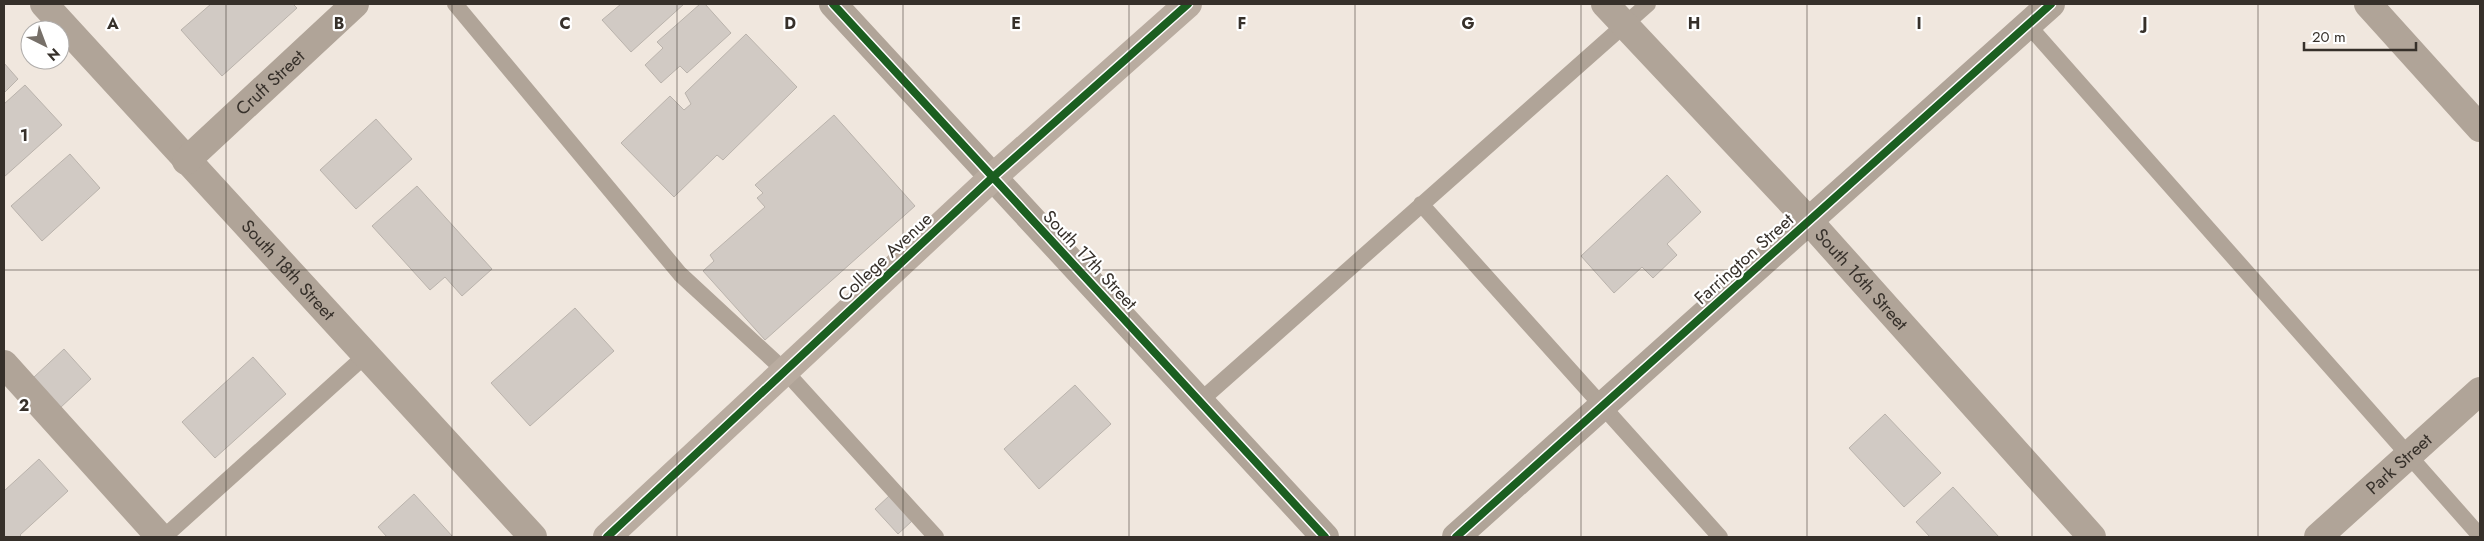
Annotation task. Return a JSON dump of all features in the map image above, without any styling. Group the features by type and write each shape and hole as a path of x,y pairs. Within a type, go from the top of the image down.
{"street":[{"name":"South 18th Street","path":"44,4 186,161 533,537"},
{"name":"Cruft Street","path":"186,161 355,4"},
{"name":"South 17th Street","path":"833,4 1326,537"},
{"name":"College Avenue","path":"607,537 993,177 1188,4"},
{"name":"South 16th Street","path":"1605,4 1809,221 2092,537"},
{"name":"Farrington Street","path":"1456,537 2051,4"},
{"path":"2368,4 2480,128"},
{"path":"4,364 160,537"},
{"name":"Park Street","path":"2318,537 2480,391"}],"lane":[{"path":"455,4 680,274 785,371 936,537"},
{"path":"1200,401 1648,4"},
{"path":"2028,25 2480,536"},
{"path":"1421,204 1720,537"},
{"path":"164,537 366,355"}],"building":[{"path":"211,4 293,4 297,8 222,76 181,30"},
{"path":"621,4 684,4 631,52 602,20"},
{"path":"700,4 705,4 731,33 687,73 680,66 661,83 645,65 663,48 657,42"},
{"path":"746,34 797,87 723,160 717,155 674,197 621,143 670,96 684,110 691,104 685,93"},
{"path":"4,63 18,79 4,93"},
{"path":"25,85 62,125 4,177 4,104"},
{"path":"834,115 915,206 765,340 703,271 714,261 710,255 765,207 757,198 763,193 755,185"},
{"path":"376,119 412,159 356,209 320,170"},
{"path":"70,154 100,188 42,241 11,206"},
{"path":"1667,175 1701,212 1667,244 1677,255 1653,278 1642,267 1614,293 1581,256"},
{"path":"417,186 492,269 462,296 445,277 430,290 372,226"},
{"path":"575,308 614,351 530,426 491,383"},
{"path":"64,349 91,379 60,408 33,378"},
{"path":"253,357 286,394 215,458 182,422"},
{"path":"1075,385 1111,424 1039,489 1004,449"},
{"path":"1885,414 1941,473 1904,507 1849,448"},
{"path":"39,459 68,491 20,535 22,537 4,537 4,491"},
{"path":"1953,487 1999,537 1930,537 1916,522"},
{"path":"414,494 453,537 387,537 378,527"},
{"path":"889,496 912,521 898,534 875,509"}],"cycle path":[{"path":"833,4 1325,537"},
{"path":"607,537 993,177 1188,4"},
{"path":"1456,537 2051,4"}]}
